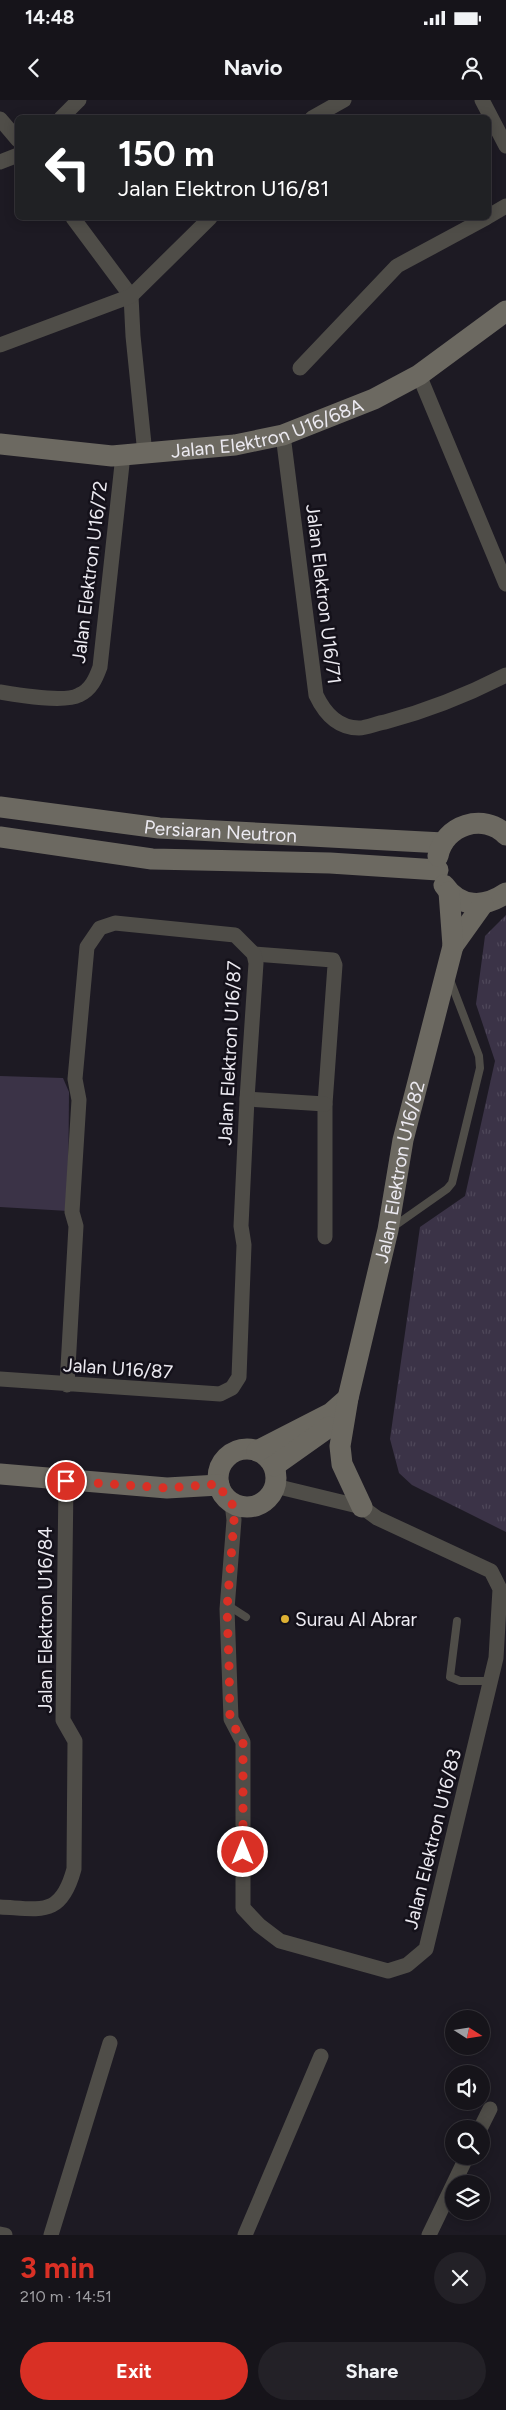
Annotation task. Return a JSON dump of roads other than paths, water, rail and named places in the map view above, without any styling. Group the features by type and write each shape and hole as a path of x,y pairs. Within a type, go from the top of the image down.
{"street":[{"path":"64,115 79,100"},
{"path":"317,115 344,100"},
{"path":"482,100 490,115"},
{"path":"491,117 506,146"},
{"path":"0,119 15,136"},
{"path":"0,162 15,156"},
{"path":"491,215 506,206"},
{"path":"74,220 131,296 145,454"},
{"path":"0,345 131,296 208,220"},
{"path":"300,368 397,266 481,220"},
{"name":"Jalan Elektron U16/68A","path":"0,444 123,455 235,445 283,435 374,399 419,375 506,311"},
{"path":"419,375 506,584"},
{"name":"Jalan Elektron U16/71","path":"283,435 316,695 321,707 332,719 359,728 407,716 456,700 506,676"},
{"name":"Jalan Elektron U16/72","path":"0,692 70,698 88,690 96,679 100,667 123,455"},
{"name":"Persiaran Neutron","path":"0,807 159,828 443,843"},
{"path":"506,835 490,824 476,823 457,829 443,843 439,851 438,870 442,882 458,900 470,904 483,904 496,900 506,893"},
{"name":"Persiaran Neutron","path":"0,837 152,858 330,863 438,870"},
{"path":"449,892 453,946"},
{"path":"453,946 483,904"},
{"name":"Jalan Elektron U16/87","path":"67,1385 76,1226 72,1212 79,1100 75,1079 87,948 100,928 115,923 235,935 254,954 256,963 246,1099 241,1226 244,1245 239,1368 238,1377 232,1388"},
{"name":"Jalan Elektron U16/82","path":"348,1398 388,1230 403,1140 453,946"},
{"path":"254,954 335,962 325,1104 325,1237"},
{"path":"246,1099 325,1104"},
{"name":"Jalan U16/87","path":"0,1379 220,1394 232,1388"},
{"path":"257,1450 264,1454 274,1476 271,1494 257,1505 248,1507 232,1503 226,1498 219,1484 220,1467 232,1454 240,1450 257,1450 331,1413 348,1398"},
{"path":"274,1476 335,1423 348,1398"},
{"path":"348,1398 340,1446 342,1464 362,1507"},
{"path":"0,1474 167,1488 219,1484"},
{"name":"Jalan Elektron U16/83","path":"232,1503 234,1520 227,1609 230,1719 243,1742 243,1908 259,1926 280,1941 388,1971 407,1965 426,1949 490,1682 501,1659 500,1590 491,1571 377,1518 362,1507 274,1476"},
{"name":"Jalan Elektron U16/84","path":"0,1907 45,1910 64,1896 69,1888 74,1869 75,1741 63,1720 66,1481"},
{"path":"52,2235 110,2043"},
{"path":"245,2235 321,2056"},
{"path":"429,2235 463,2165"},
{"path":"0,2234 5,2235"}],"lane":[{"path":"388,1230 447,1189 452,1183 480,1068 479,1056 446,971"},
{"path":"227,1609 232,1608 246,1617"},
{"path":"457,1621 450,1677 460,1681 490,1682"}],"place":[{"name":"Surau Al Abrar","path":"285,1619"}]}
